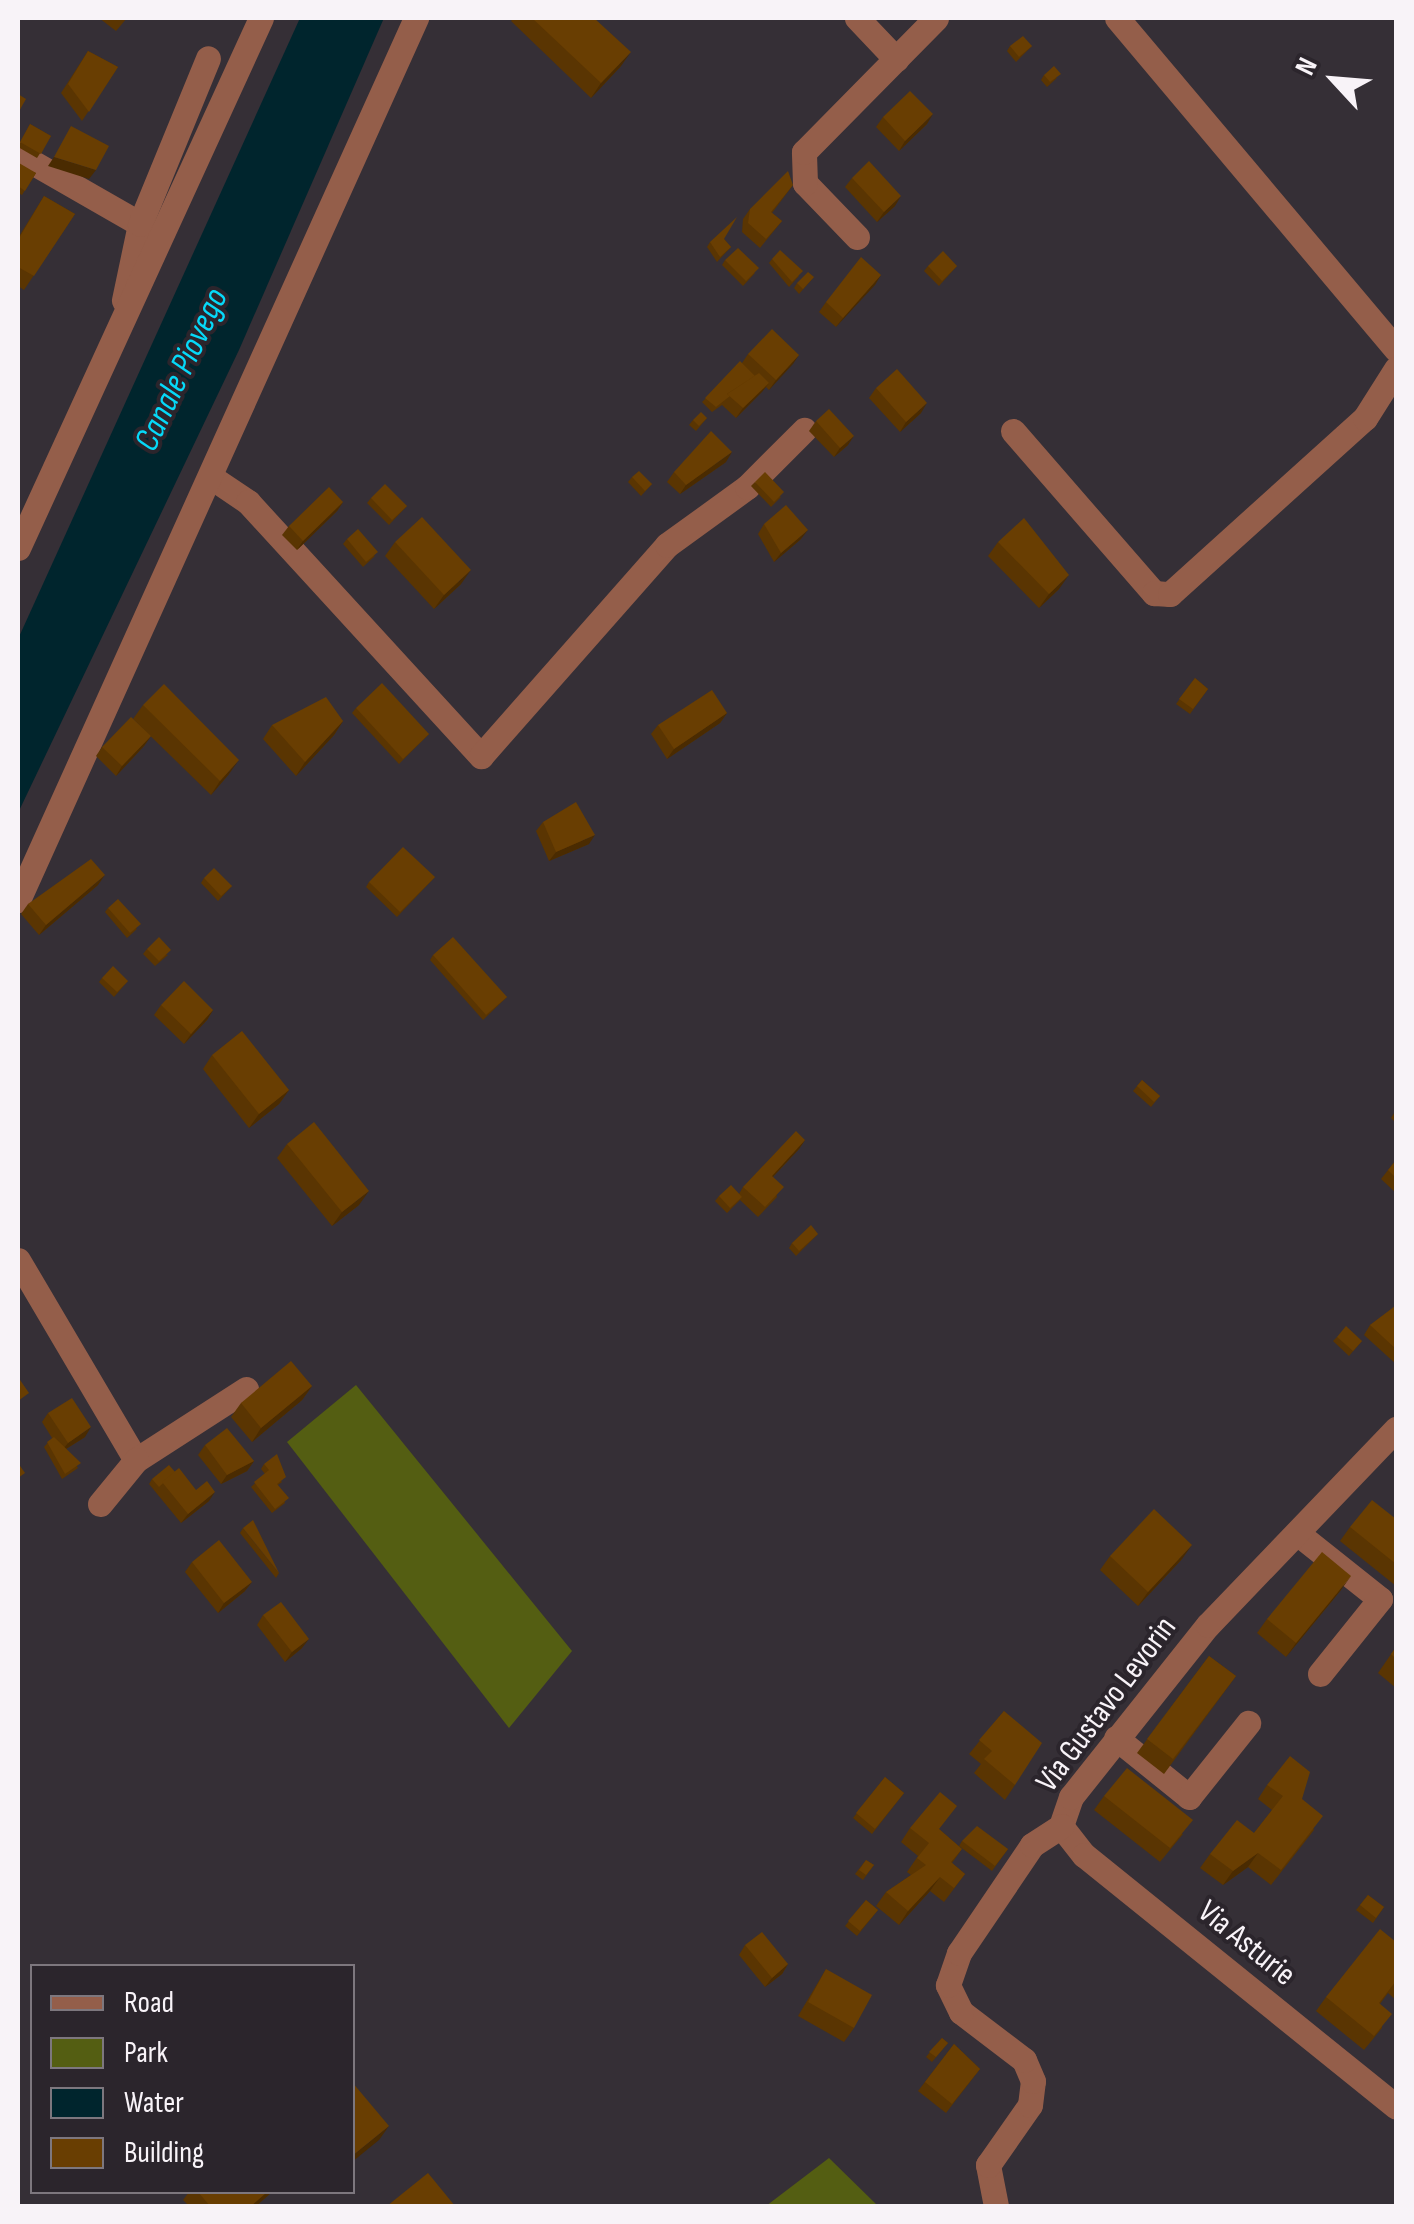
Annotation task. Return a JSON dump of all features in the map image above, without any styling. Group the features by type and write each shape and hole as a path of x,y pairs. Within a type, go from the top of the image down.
{"street":[{"path":"18,548 260,18"},
{"path":"18,900 416,18"},
{"path":"857,18 896,59"},
{"path":"857,237 805,183 801,162 936,18"},
{"path":"1117,18 1396,349"},
{"path":"122,325 140,224 208,58"},
{"path":"18,154 140,224"},
{"path":"1012,431 1154,593 1170,594 1364,418 1396,368"},
{"path":"210,477 248,502 480,756 667,546 804,430"},
{"path":"18,1260 136,1460"},
{"path":"100,1504 136,1460 246,1389"},
{"name":"Via Gustavo Levorin","path":"991,2195 992,2157 1030,2105 1033,2081 1024,2060 961,2012 950,1994 952,1970 1032,1845 1061,1826 1116,1738 1298,1533 1396,1430"},
{"path":"1298,1533 1380,1599 1320,1674"},
{"path":"1116,1738 1189,1797 1248,1723"},
{"name":"Via Asturie","path":"1061,1826 1084,1855 1396,2106"}],"green space":[{"path":"356,1385 572,1651 509,1728 287,1442"},
{"path":"829,2158 878,2206 766,2206"}],"water":[{"name":"Canale Piovego","path":"300,18 384,18 239,350 18,813 18,639"}],"building":[{"path":"532,18 594,18 631,52 601,83"},
{"path":"1023,36 1032,46 1019,57 1010,46"},
{"path":"88,51 118,67 89,112 68,84"},
{"path":"1054,66 1061,74 1050,82 1044,75"},
{"path":"910,91 933,114 905,141 883,117"},
{"path":"18,94 26,99 18,113"},
{"path":"30,124 51,136 41,154 20,142"},
{"path":"71,126 109,146 96,170 54,157"},
{"path":"869,161 901,196 884,212 852,178"},
{"path":"19,163 36,173 25,191 18,186"},
{"path":"788,171 793,185 771,212 782,221 766,239 748,223 750,209"},
{"path":"44,196 75,214 34,276 18,267 18,240"},
{"path":"737,217 724,239 731,247 720,257 710,242"},
{"path":"738,248 759,268 746,281 725,260"},
{"path":"780,250 803,271 792,282 772,259"},
{"path":"943,251 957,266 942,281 928,266"},
{"path":"861,257 881,275 843,318 826,302"},
{"path":"808,272 814,277 803,289 797,283"},
{"path":"772,329 799,355 776,380 748,354"},
{"path":"740,361 755,376 727,394 730,396 716,407 705,398"},
{"path":"897,369 927,403 906,422 876,388"},
{"path":"759,373 769,383 743,408 727,394"},
{"path":"829,409 854,436 840,448 816,421"},
{"path":"701,412 707,418 699,426 693,420"},
{"path":"711,431 732,452 686,485 674,472"},
{"path":"639,471 652,484 645,491 632,477"},
{"path":"765,472 784,492 774,502 755,482"},
{"path":"385,484 407,506 392,520 371,498"},
{"path":"329,487 343,502 303,541 289,526"},
{"path":"786,505 808,530 781,553 764,524"},
{"path":"422,517 471,570 444,595 395,542"},
{"path":"1024,518 1069,575 1049,594 998,542"},
{"path":"358,529 378,552 366,562 347,539"},
{"path":"1195,678 1208,689 1193,709 1179,699"},
{"path":"382,683 429,734 403,759 356,708"},
{"path":"164,684 239,760 220,781 143,705"},
{"path":"712,690 727,713 674,749 658,725"},
{"path":"326,697 343,721 305,762 272,725"},
{"path":"131,717 151,736 122,766 102,747"},
{"path":"576,802 595,835 556,852 543,822"},
{"path":"403,847 435,877 400,912 369,882"},
{"path":"91,859 105,875 46,925 28,904"},
{"path":"214,868 232,886 221,896 204,878"},
{"path":"118,899 141,924 130,933 108,908"},
{"path":"159,937 171,950 159,961 147,949"},
{"path":"453,937 507,997 486,1015 433,955"},
{"path":"113,966 128,981 117,992 102,978"},
{"path":"184,981 213,1010 191,1034 161,1005"},
{"path":"242,1031 289,1090 259,1114 212,1055"},
{"path":"1142,1080 1160,1096 1154,1102 1137,1086"},
{"path":"314,1122 369,1191 342,1212 287,1144"},
{"path":"796,1131 805,1140 772,1176 784,1187 765,1207 743,1187"},
{"path":"1396,1160 1396,1178 1388,1170"},
{"path":"731,1185 742,1197 730,1208 719,1196"},
{"path":"811,1225 818,1234 799,1251 792,1243"},
{"path":"1396,1308 1396,1349 1370,1325"},
{"path":"1346,1326 1362,1341 1353,1351 1337,1337"},
{"path":"291,1361 312,1386 261,1428 241,1403"},
{"path":"18,1377 29,1393 18,1401"},
{"path":"72,1398 91,1427 68,1443 48,1413"},
{"path":"227,1428 254,1461 227,1475 205,1445"},
{"path":"54,1437 81,1463 65,1474 47,1442"},
{"path":"277,1454 286,1477 277,1484 289,1498 275,1509 254,1482 269,1470 264,1464"},
{"path":"169,1465 175,1472 159,1487 152,1479"},
{"path":"179,1468 196,1490 207,1481 215,1492 188,1514 162,1482"},
{"path":"1372,1500 1396,1519 1396,1564 1350,1527"},
{"path":"1154,1509 1192,1545 1148,1592 1110,1556"},
{"path":"253,1520 279,1573 243,1528"},
{"path":"219,1540 252,1582 224,1603 192,1562"},
{"path":"1322,1552 1351,1576 1296,1643 1267,1619"},
{"path":"281,1602 309,1639 292,1652 263,1615"},
{"path":"1209,1656 1236,1676 1173,1759 1147,1739"},
{"path":"1004,1711 1042,1743 1015,1785 984,1759 992,1751 979,1740"},
{"path":"1290,1756 1310,1772 1302,1799 1323,1816 1281,1870 1258,1853 1233,1871 1210,1854 1237,1820 1254,1833 1283,1796 1267,1785"},
{"path":"1127,1768 1193,1820 1170,1848 1104,1796"},
{"path":"885,1777 904,1793 875,1829 856,1813"},
{"path":"940,1792 957,1806 939,1829 962,1849 951,1862 965,1874 954,1888 940,1877 908,1911 886,1892 926,1865 917,1858 929,1843 910,1828"},
{"path":"977,1826 1008,1849 995,1866 962,1841"},
{"path":"866,1860 874,1865 866,1875 859,1870"},
{"path":"1368,1895 1384,1907 1376,1918 1360,1905"},
{"path":"866,1900 878,1910 860,1931 848,1921"},
{"path":"1380,1929 1396,1942 1396,1981 1379,2003 1392,2014 1374,2036 1326,1997"},
{"path":"762,1932 788,1964 772,1978 745,1945"},
{"path":"826,1969 872,1995 854,2028 808,2002"},
{"path":"942,2038 948,2043 936,2057 929,2052"},
{"path":"954,2044 980,2069 952,2104 925,2082"},
{"path":"355,2086 389,2126 355,2154"},
{"path":"428,2173 455,2206 387,2206"},
{"path":"200,2194 265,2194 251,2206 210,2206"}]}
